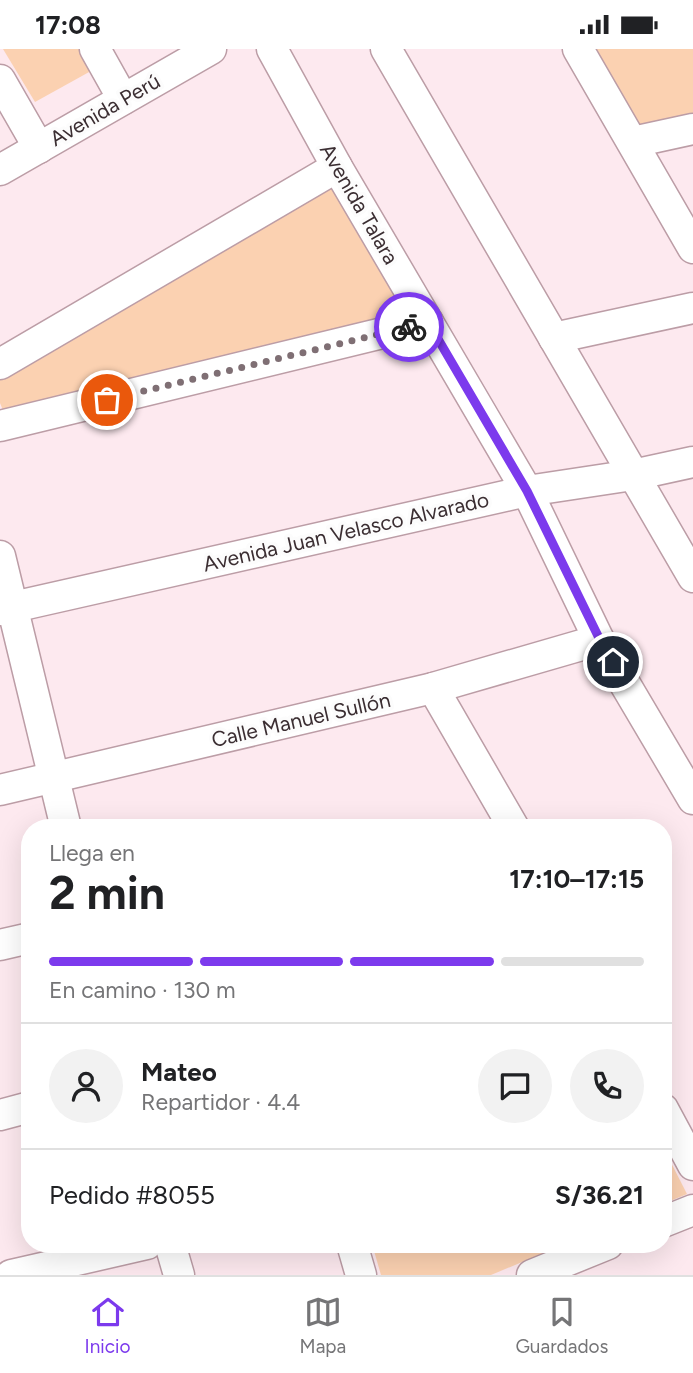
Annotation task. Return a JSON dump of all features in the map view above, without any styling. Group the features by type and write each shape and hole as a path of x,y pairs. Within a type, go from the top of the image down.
{"street":[{"path":"95,49 124,99"},
{"name":"Avenida Perú","path":"0,170 211,49"},
{"name":"Avenida Talara","path":"272,49 337,167 527,491 600,640 692,797"},
{"path":"386,49 693,577"},
{"path":"578,49 693,248"},
{"path":"0,81 39,148"},
{"path":"633,142 693,129"},
{"path":"0,364 337,167"},
{"path":"554,338 693,308"},
{"path":"0,426 428,322"},
{"name":"Avenida Juan Velasco Alvarado","path":"7,608 527,491 634,475 693,462"},
{"path":"0,556 7,608 64,819"},
{"name":"Calle Manuel Sullón","path":"0,790 433,688 600,640"},
{"path":"433,688 509,819"},
{"path":"0,945 21,941"},
{"path":"0,1115 21,1110"},
{"path":"672,1126 693,1165"},
{"path":"672,1218 693,1210"},
{"path":"11,1275 108,1253"},
{"path":"173,1253 179,1275"},
{"path":"355,1253 361,1275"},
{"path":"531,1275 573,1268 595,1253"}],"shaded area":[{"path":"3,49 79,49 91,71 35,102"},
{"path":"588,49 693,49 693,119 637,136"},
{"path":"335,177 411,315 6,418 0,403 0,376"},
{"path":"672,1165 687,1194 672,1200"},
{"path":"375,1253 544,1253 491,1275 381,1275"}],"way so far":[{"path":"107,400 409,327"}],"route":[{"path":"409,327 428,322 527,491 613,662"}]}
